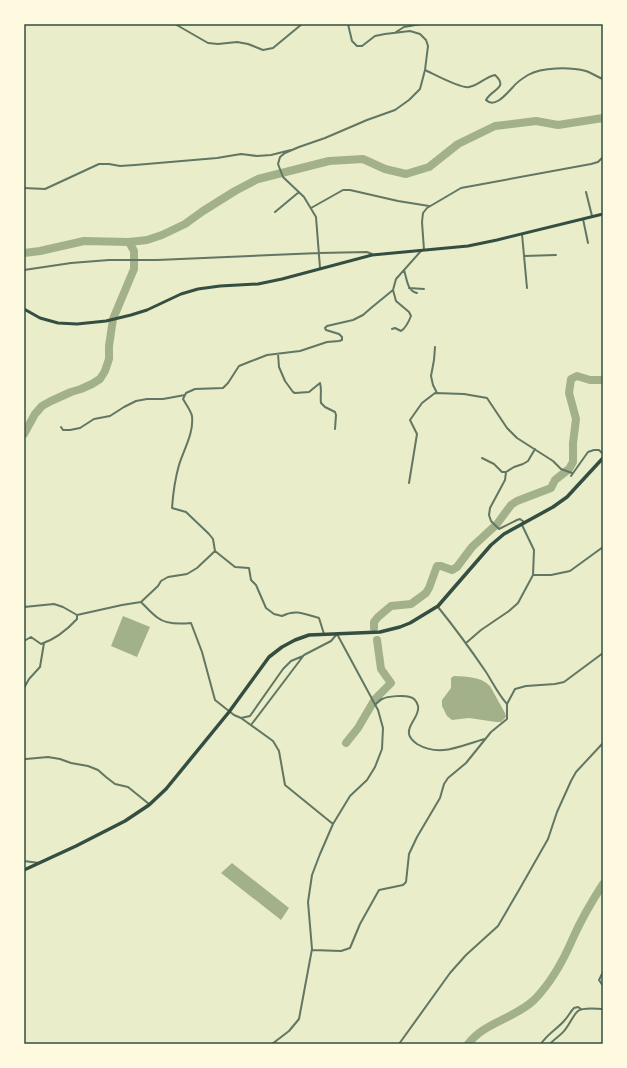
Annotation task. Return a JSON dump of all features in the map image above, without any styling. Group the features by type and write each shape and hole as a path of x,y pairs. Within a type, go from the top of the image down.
{"highway":[{"path":"24,870 125,821 149,805 166,789 229,712 269,657 282,647 309,635 380,632 410,623 438,606 491,545 504,534 553,507 567,497 603,458"}],"main road":[{"path":"24,309 40,318 58,323 77,324 106,321 147,310 181,294 198,289 258,284 372,255 468,246 603,214"}],"street":[{"path":"175,24 208,43 218,44 238,42 263,50 273,48 302,24"},
{"path":"320,268 316,217 304,197 283,178 278,164 280,157 307,143 325,138 395,110 409,100 420,89 425,70 428,46 426,40 420,34 410,31 375,36 362,46 358,46 352,41 348,24"},
{"path":"395,33 404,27 421,24"},
{"path":"425,70 463,87 470,87 490,76 495,75 501,83 500,87 486,100 487,102 491,103 500,100 527,75 539,70 552,68 587,71 603,80"},
{"path":"24,188 45,189 99,164 120,166 134,165 217,158 241,154 257,156 271,155 292,150"},
{"path":"392,329 404,329 409,320 409,312 396,301 393,290 396,279 423,250 422,222 423,213 426,208 461,188 592,164 598,162 603,157"},
{"path":"311,209 343,190 350,190 398,201 430,206"},
{"path":"275,212 299,192"},
{"path":"586,192 592,216"},
{"path":"583,218 588,243"},
{"path":"522,234 527,288"},
{"path":"24,270 71,263 109,260 157,260 319,252 367,252 372,255"},
{"path":"524,256 556,255"},
{"path":"404,270 410,288 412,291 417,293"},
{"path":"410,288 424,289"},
{"path":"61,427 63,430 80,428 94,419 110,416 124,407 147,399 164,399 185,394 195,389 223,388 239,366 267,355 300,351 327,342 342,340 342,337 339,334 326,330 325,328 327,326 353,320 363,315 393,290"},
{"path":"435,347 431,376 437,393"},
{"path":"278,354 279,367 285,381 293,392 309,392 320,383 322,392 320,396 321,403 325,407 335,412 336,415 335,429"},
{"path":"409,483 417,434 410,420 422,403 435,393 464,394 487,398 507,428 517,438 553,461 561,469 572,474 588,452 598,450 603,454"},
{"path":"185,394 183,399 192,415 192,426 190,437 179,466 172,508 186,512 213,539 215,551 235,567 250,568 251,580 256,585 266,608 274,614 282,616 290,612 296,612 319,618 324,634"},
{"path":"482,458 494,464 502,472 506,472 528,461 535,449"},
{"path":"466,644 481,630 518,603 533,575 534,550 520,520 499,529 491,521 489,515 490,508 505,480 506,472"},
{"path":"533,575 551,575 570,571 603,547"},
{"path":"24,607 54,604 78,615 141,602 161,581 168,576 187,574 197,568 215,551"},
{"path":"141,602 160,619 180,624 191,623 202,652 215,700 229,712 241,718 273,741 279,751 285,786 333,824"},
{"path":"438,606 487,673 501,697 507,704"},
{"path":"24,641 31,637 40,644 50,641 66,631 77,619 78,615"},
{"path":"241,718 250,716 282,669 291,660 331,641 337,634 378,710 383,728 382,748 375,767 367,780 350,796 333,824 312,875 308,902 312,950 299,1019 289,1031 272,1044"},
{"path":"24,688 29,679 40,667 44,643"},
{"path":"312,950 341,951 350,948 360,924 379,890 403,885 406,882 409,854 417,837 440,798 444,784 448,778 466,763 491,732 507,719 507,704 515,689 526,686 564,682 603,654"},
{"path":"251,725 304,655"},
{"path":"375,705 382,699 395,696 410,697 415,700 418,705 418,711 409,731 409,735 414,742 420,746 432,749 450,750 486,739"},
{"path":"399,1044 450,973 466,955 498,926 548,839 557,812 576,772 603,743"},
{"path":"24,758 48,757 88,766 98,770 115,784 128,787 149,805"},
{"path":"24,861 40,863"},
{"path":"603,972 598,980 603,986"},
{"path":"541,1044 544,1038 565,1021 574,1008 603,1009"},
{"path":"550,1044 569,1026 578,1010 581,1009"}],"shaded area":[{"path":"123,616 150,627 137,657 111,646"},
{"path":"454,676 482,680 490,686 506,717 501,722 469,718 452,720 447,716 442,706 442,700 451,688 451,678"},
{"path":"232,863 289,908 281,920 221,873"}],"waterway":[{"path":"24,253 84,241 129,242 147,240 162,235 185,224 235,191 258,179 329,161 363,159 385,169 406,174 429,167 458,144 495,126 536,121 558,125 603,118"},
{"path":"24,434 35,414 42,406 92,384 100,379 105,371 109,359 109,346 113,319 134,269 134,251 129,242"},
{"path":"374,628 374,622 391,606 411,604 426,593 437,566 452,570 457,567 472,547 497,524 511,505 517,501 551,488 555,480 569,469 573,462 573,443 576,419 569,393 571,379 577,376 590,380 603,380"},
{"path":"346,743 358,728 375,699 391,683 381,669 377,640"},
{"path":"468,1044 491,1025 518,1012 540,994 561,963 583,917 603,884"}]}
